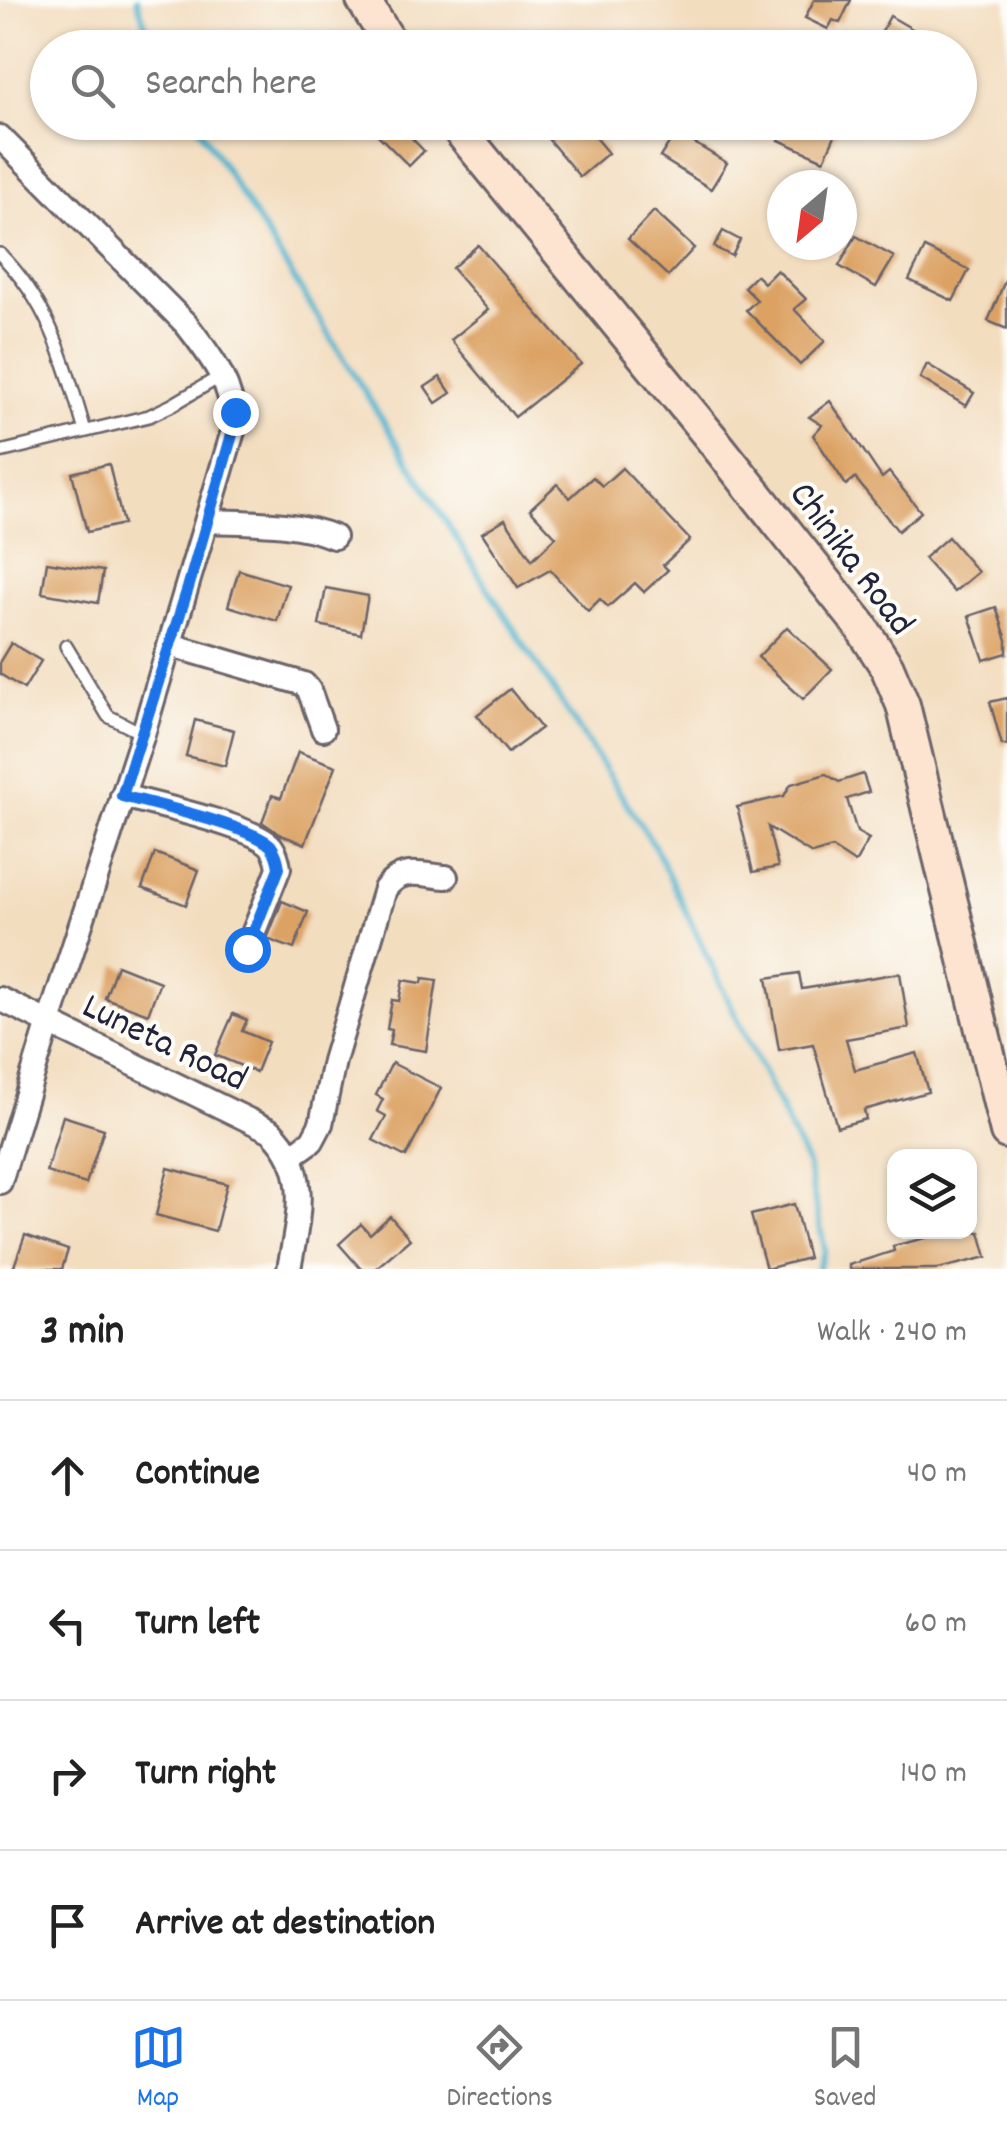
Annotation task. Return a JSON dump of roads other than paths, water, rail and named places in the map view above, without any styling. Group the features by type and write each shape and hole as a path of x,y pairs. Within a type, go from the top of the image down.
{"main road":[{"path":"363,0 382,30"},
{"name":"Chinika Road","path":"468,140 712,438 860,625 888,667 903,706 1007,1132"}],"street":[{"path":"0,137 186,324 222,376 235,412 233,431 171,645 0,1182"},
{"path":"208,521 289,527 334,538"},
{"path":"171,645 304,684 323,729"},
{"path":"122,796 236,828 272,848 279,868 247,949"},
{"path":"289,1269 300,1197 291,1156 312,1140 321,1124 334,1061 385,890 391,881 408,874 446,877"},
{"name":"Luneta Road","path":"0,999 256,1122 283,1142 291,1156"}],"lane":[{"path":"0,254 25,282 49,322 85,431"},
{"path":"0,452 159,412 222,376"},
{"path":"66,646 108,716 143,734"}],"waterway":[{"path":"137,0 147,30"},
{"path":"207,140 655,847 807,1164 825,1250 818,1269"}]}
